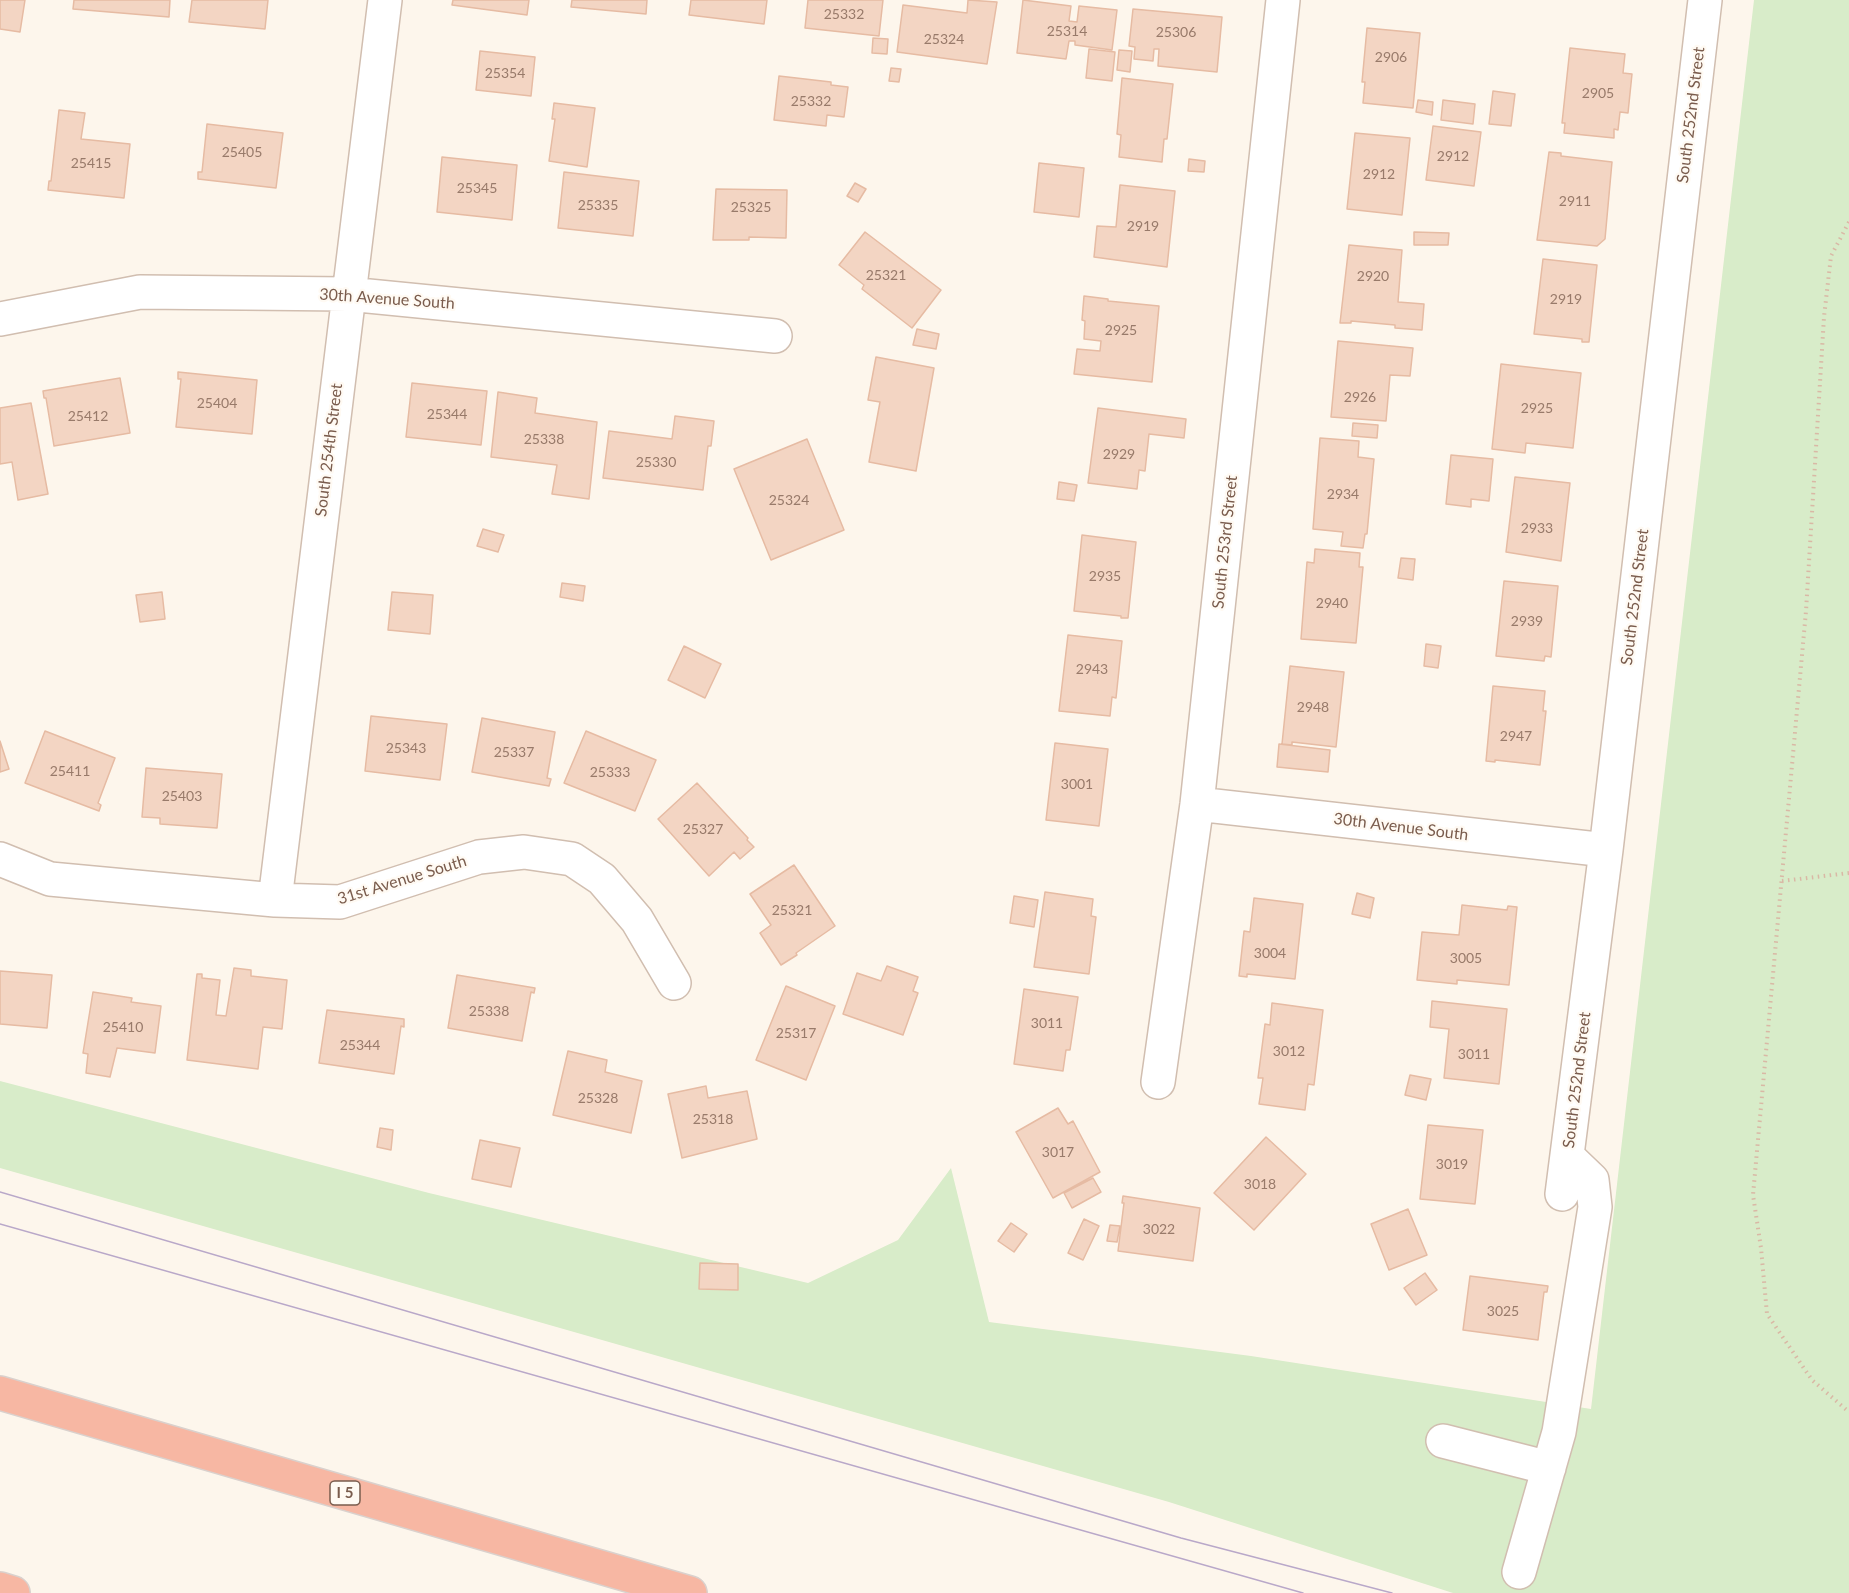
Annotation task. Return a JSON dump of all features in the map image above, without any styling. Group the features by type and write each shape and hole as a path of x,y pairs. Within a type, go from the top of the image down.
{"highway":[{"name":"I 5","path":"0,1393 690,1593"},
{"path":"0,1589 13,1593"}],"street":[{"name":"South 254th Street","path":"275,900 386,0"},
{"name":"South 253rd Street","path":"1158,1082 1197,804 1283,0"},
{"name":"South 252nd Street","path":"1562,1194 1606,850 1705,0"},
{"name":"30th Avenue South","path":"0,319 140,292 348,294 775,336"},
{"name":"30th Avenue South","path":"1197,804 1606,850"},
{"name":"31st Avenue South","path":"0,859 50,879 275,900 340,902 479,857 524,852 572,859 602,879 637,920 674,983"},
{"path":"1519,1572 1559,1432 1595,1207 1592,1180 1568,1157"},
{"path":"1443,1441 1549,1468"}],"path":[{"path":"1849,222 1830,256 1824,316 1808,576 1753,1195 1767,1314 1812,1380 1849,1412"},
{"path":"1782,882 1849,873"}],"green space":[{"path":"1754,0 1849,0 1849,1593 1453,1593 1169,1502 0,1168 0,1081 429,1193 808,1283 898,1240 951,1168 989,1322 1251,1356 1591,1409"}],"building":[{"path":"0,0 25,0 20,32 0,29"},
{"path":"74,0 170,0 169,17 73,9"},
{"path":"192,0 268,0 265,29 189,22"},
{"path":"453,0 529,0 527,15 452,5"},
{"path":"572,0 647,0 646,14 571,7"},
{"path":"691,0 767,0 764,24 689,15"},
{"path":"808,0 883,0 879,36 805,28"},
{"path":"968,0 997,2 987,64 897,52 903,5 967,13"},
{"path":"1023,0 1071,6 1069,21 1077,22 1079,6 1117,10 1112,50 1075,45 1075,41 1069,41 1066,59 1017,53"},
{"path":"1133,9 1222,17 1217,72 1158,66 1159,49 1154,49 1153,61 1134,59 1135,47 1129,46"},
{"path":"1367,28 1420,33 1413,108 1363,103 1365,82 1362,82"},
{"path":"873,38 888,39 887,54 872,53"},
{"path":"1570,48 1625,54 1623,73 1632,74 1628,113 1620,112 1618,130 1614,129 1614,138 1564,133 1565,123 1562,123"},
{"path":"1089,49 1115,52 1112,81 1086,78"},
{"path":"1119,50 1132,51 1130,72 1117,70"},
{"path":"480,51 535,57 531,96 476,90"},
{"path":"891,68 901,69 899,82 889,81"},
{"path":"779,76 831,82 831,85 848,87 844,117 827,115 826,126 774,120"},
{"path":"1122,78 1173,84 1162,162 1119,157 1121,135 1117,134"},
{"path":"1493,91 1515,94 1511,126 1489,124"},
{"path":"1418,100 1433,102 1432,115 1416,112"},
{"path":"1443,100 1475,104 1473,124 1441,120"},
{"path":"554,103 595,108 587,167 549,161 555,119 552,119"},
{"path":"59,110 85,113 81,139 130,144 124,198 48,190"},
{"path":"207,124 283,133 276,188 198,179 198,172 202,172"},
{"path":"1433,126 1481,132 1474,186 1426,180"},
{"path":"1355,133 1410,138 1402,215 1347,209"},
{"path":"1549,152 1561,153 1561,156 1612,162 1605,239 1597,246 1537,240"},
{"path":"442,157 517,165 512,220 437,212"},
{"path":"1189,159 1205,161 1204,172 1188,171"},
{"path":"1039,163 1084,168 1079,217 1034,212"},
{"path":"564,172 639,181 633,236 558,228"},
{"path":"855,183 866,189 858,202 847,196"},
{"path":"1120,185 1175,191 1167,267 1094,257 1097,226 1116,227"},
{"path":"716,189 787,190 786,238 749,237 749,240 713,240"},
{"path":"865,232 941,290 912,328 862,289 864,285 839,265"},
{"path":"1414,232 1449,233 1448,245 1414,245"},
{"path":"1349,245 1402,250 1398,302 1424,304 1422,330 1351,321 1351,323 1340,323"},
{"path":"1543,259 1597,265 1589,342 1582,342 1582,339 1534,334"},
{"path":"1084,296 1159,306 1152,382 1074,374 1077,349 1100,351 1101,341 1084,339 1085,321 1082,320"},
{"path":"917,329 939,334 936,349 913,345"},
{"path":"1338,341 1413,348 1410,376 1390,375 1386,421 1331,417"},
{"path":"876,357 934,368 916,471 869,462 880,402 868,400"},
{"path":"1501,364 1581,373 1573,448 1526,443 1525,453 1492,449"},
{"path":"178,372 257,380 252,434 176,427 181,379 178,379"},
{"path":"120,378 130,433 54,446 43,391"},
{"path":"412,383 487,391 481,445 406,437"},
{"path":"498,392 537,398 535,413 597,422 589,499 552,494 557,465 491,457"},
{"path":"31,403 48,494 18,500 12,462 0,464 0,408"},
{"path":"1098,408 1186,419 1184,438 1149,434 1145,471 1139,470 1137,489 1088,483"},
{"path":"675,416 714,421 711,446 708,446 703,490 603,478 609,431 672,439"},
{"path":"1353,423 1378,425 1377,438 1352,436"},
{"path":"1320,438 1359,441 1358,457 1374,459 1367,534 1365,534 1363,548 1341,546 1343,532 1313,529"},
{"path":"807,439 844,530 771,560 734,469"},
{"path":"1451,455 1493,459 1489,501 1471,499 1471,507 1446,504"},
{"path":"1515,477 1570,483 1561,561 1506,552"},
{"path":"1059,482 1077,485 1074,501 1057,499"},
{"path":"483,529 504,535 498,552 477,546"},
{"path":"1082,535 1136,542 1128,618 1074,611"},
{"path":"1315,549 1360,553 1359,567 1363,567 1356,643 1301,639 1307,562 1314,563"},
{"path":"1401,558 1415,559 1413,580 1398,578"},
{"path":"1504,581 1558,586 1551,657 1545,656 1544,661 1496,656"},
{"path":"562,583 585,586 583,601 560,597"},
{"path":"162,592 165,619 140,622 136,595"},
{"path":"392,592 433,595 430,634 388,630"},
{"path":"1068,635 1122,641 1116,698 1112,697 1110,716 1059,711"},
{"path":"1426,644 1441,646 1438,668 1424,666"},
{"path":"684,646 721,664 705,698 668,680"},
{"path":"1290,666 1344,672 1336,747 1292,742 1292,745 1282,744"},
{"path":"1493,686 1545,691 1543,711 1546,711 1540,765 1486,761"},
{"path":"371,716 447,724 440,780 365,771"},
{"path":"482,718 555,732 547,778 551,779 549,786 472,772"},
{"path":"45,731 115,758 98,803 101,805 99,811 25,783"},
{"path":"586,731 656,760 635,811 564,783"},
{"path":"0,741 9,769 0,772"},
{"path":"1055,743 1108,749 1099,826 1046,820"},
{"path":"1279,744 1330,750 1328,772 1277,767"},
{"path":"146,768 222,774 217,828 160,824 160,818 142,817"},
{"path":"697,783 754,847 740,859 734,852 709,876 658,819"},
{"path":"794,865 835,926 781,965 760,933 771,925 750,894"},
{"path":"1045,892 1093,899 1091,916 1096,917 1089,974 1034,967"},
{"path":"1357,893 1374,898 1370,918 1352,914"},
{"path":"1014,896 1038,900 1034,927 1010,923"},
{"path":"1254,898 1303,904 1295,979 1247,974 1247,977 1239,976 1244,931 1250,932"},
{"path":"1462,905 1507,910 1508,906 1517,907 1509,985 1457,980 1457,984 1417,980 1422,932 1459,935"},
{"path":"887,966 918,977 913,991 918,993 903,1035 843,1014 857,973 881,981"},
{"path":"234,968 251,970 251,976 287,980 282,1029 263,1027 258,1069 187,1060 197,974 202,974 202,978 220,980 216,1015 226,1016"},
{"path":"0,971 52,975 47,1028 0,1024"},
{"path":"457,975 535,988 534,993 531,992 522,1041 448,1028"},
{"path":"786,986 835,1006 806,1080 756,1060"},
{"path":"1024,989 1078,997 1070,1050 1066,1050 1063,1071 1014,1064"},
{"path":"93,992 132,998 131,1002 161,1006 155,1053 117,1048 110,1077 86,1073 88,1054 83,1053"},
{"path":"1432,1001 1507,1009 1499,1084 1444,1078 1449,1029 1430,1027"},
{"path":"1272,1003 1323,1010 1314,1085 1308,1084 1305,1110 1259,1104 1263,1078 1258,1078 1265,1024 1270,1025"},
{"path":"327,1010 404,1019 394,1074 319,1063"},
{"path":"568,1051 607,1060 605,1072 642,1081 631,1133 553,1115"},
{"path":"1410,1075 1431,1079 1426,1100 1405,1095"},
{"path":"706,1086 708,1098 747,1091 757,1139 682,1158 668,1094"},
{"path":"1058,1108 1068,1124 1073,1121 1100,1172 1053,1198 1016,1132"},
{"path":"1428,1125 1483,1130 1475,1204 1420,1199"},
{"path":"380,1128 393,1130 391,1150 377,1147"},
{"path":"1266,1137 1306,1174 1254,1230 1214,1193"},
{"path":"480,1140 520,1148 511,1187 472,1179"},
{"path":"1093,1178 1101,1192 1072,1208 1064,1193"},
{"path":"1123,1196 1200,1208 1193,1261 1118,1251"},
{"path":"1408,1209 1427,1255 1389,1270 1371,1224"},
{"path":"1084,1219 1099,1226 1083,1260 1068,1253"},
{"path":"1011,1223 1027,1234 1014,1252 998,1241"},
{"path":"1110,1225 1120,1226 1117,1242 1107,1241"},
{"path":"700,1263 738,1264 738,1290 699,1289"},
{"path":"1425,1273 1437,1290 1416,1305 1404,1288"},
{"path":"1470,1276 1548,1286 1547,1292 1544,1292 1538,1340 1463,1330"}],"tram line":[{"path":"0,1192 1181,1538 1392,1593"},
{"path":"0,1224 1303,1593"}]}
